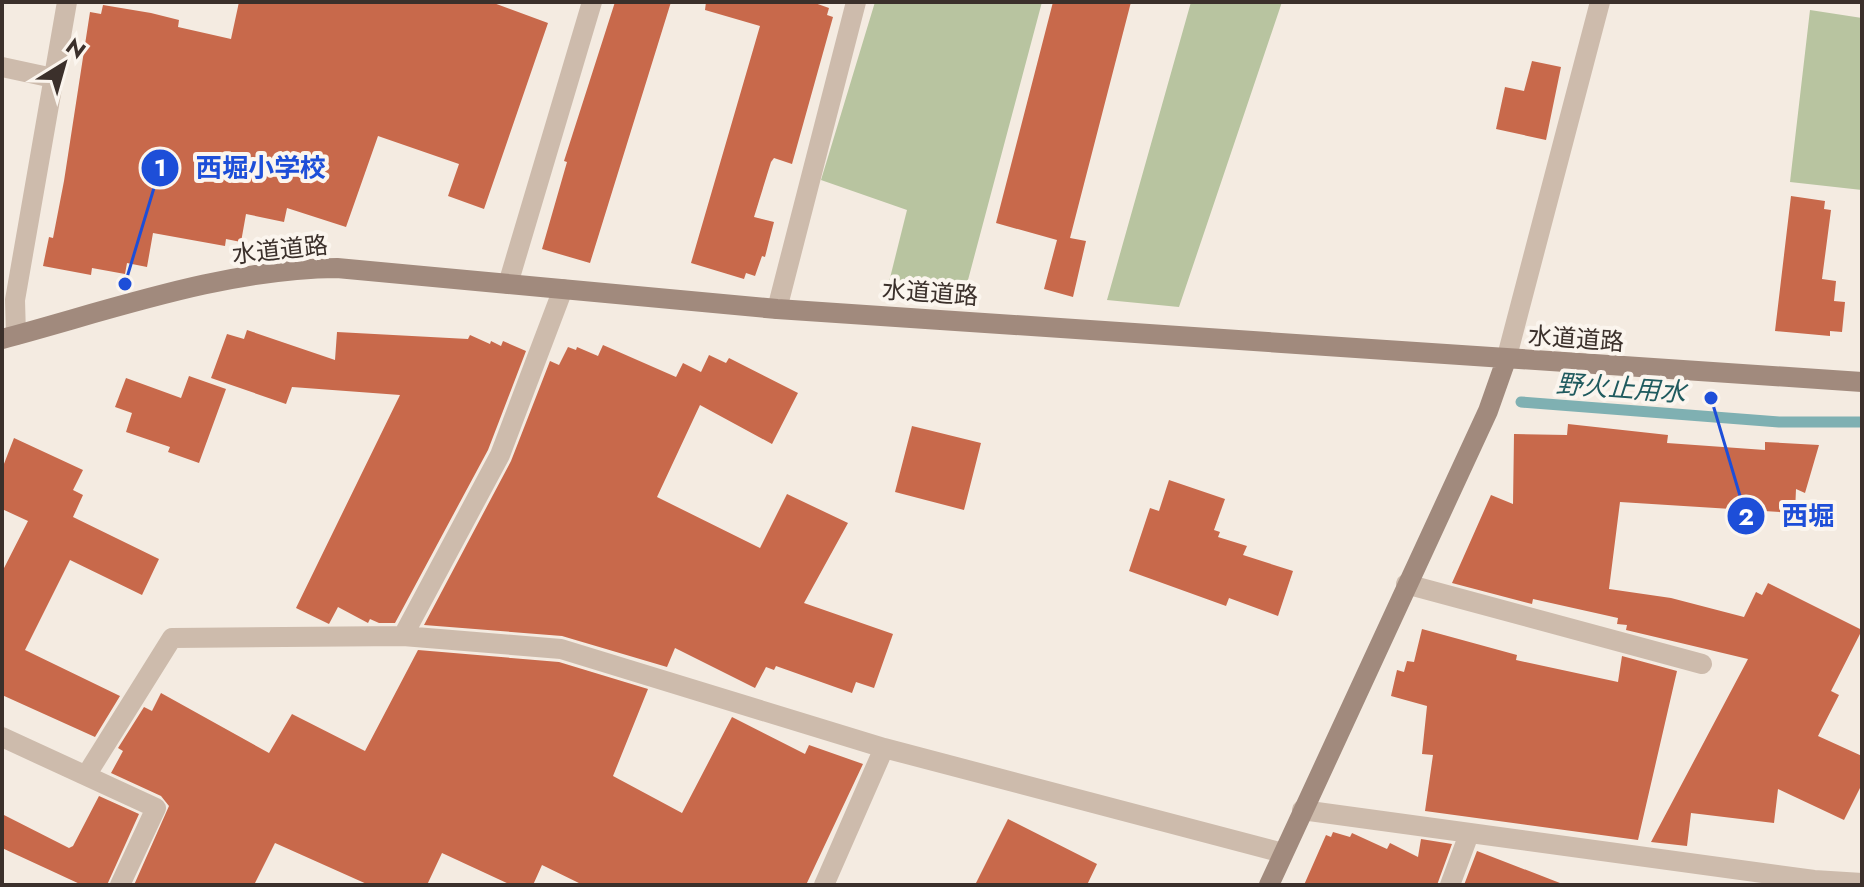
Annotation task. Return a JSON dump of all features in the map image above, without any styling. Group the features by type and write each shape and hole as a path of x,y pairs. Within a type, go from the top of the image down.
{"street":[{"path":"9,337 67,2"},
{"path":"508,284 592,2"},
{"path":"777,309 856,2"},
{"path":"1269,885 1488,411 1506,360 1600,2"},
{"path":"2,67 53,78"},
{"name":"水道道路","path":"9,337 186,291 296,269 337,268 777,309 1862,382"},
{"path":"403,636 500,455 563,289"},
{"path":"1406,584 1702,664"},
{"path":"87,774 172,638 403,636 561,649 884,748 1283,853"},
{"path":"2,737 156,808 120,885"},
{"path":"824,885 884,748"},
{"path":"1302,810 1862,883"},
{"path":"1450,885 1469,834"}],"green space":[{"path":"875,2 1042,2 964,295 887,290 907,210 821,180"},
{"path":"1191,2 1282,2 1179,307 1107,300"},
{"path":"1810,10 1862,18 1862,190 1790,182"}],"building":[{"path":"239,2 491,2 548,23 484,209 448,196 459,164 378,136 346,227 287,208 284,222 246,214 241,242 226,239 225,246 153,233 147,267 127,263 125,274 92,268 91,275 43,266 49,237 53,238 64,181 90,12 101,14 103,5 151,13 179,20 178,27 231,39"},
{"path":"615,2 671,2 590,263 542,249 567,162 564,161"},
{"path":"706,2 812,2 829,8 827,15 833,17 792,164 774,158 771,162 754,217 774,222 765,257 762,256 755,276 746,273 744,279 691,263 760,26 705,10"},
{"path":"1053,2 1131,2 1070,238 1086,241 1073,297 1044,289 1057,240 996,223"},
{"path":"1532,61 1561,67 1546,140 1496,129 1505,87 1524,91"},
{"path":"1791,196 1825,201 1824,209 1831,210 1822,279 1836,281 1834,301 1845,302 1842,332 1830,331 1830,336 1775,331"},
{"path":"247,330 335,360 337,332 468,339 470,335 501,346 503,341 526,351 488,450 395,623 379,623 370,619 368,623 338,607 329,624 296,608 400,395 292,387 286,404 211,378 227,334 244,339"},
{"path":"603,345 676,377 683,363 701,372 709,355 726,363 729,358 798,393 772,444 700,405 657,497 760,548 787,494 848,523 804,603 893,634 874,688 856,682 852,693 776,666 774,670 766,667 755,688 675,648 667,667 562,636 424,625 511,461 550,361 559,365 568,347 576,350 577,347 598,356"},
{"path":"189,376 226,389 199,463 168,452 170,447 126,432 132,413 115,407 126,378 181,398"},
{"path":"1568,424 1668,435 1667,443 1765,450 1765,442 1819,445 1805,493 1796,489 1795,513 1620,502 1609,589 1671,598 1744,617 1756,592 1762,595 1768,583 1862,630 1831,691 1839,695 1818,736 1862,756 1862,784 1844,820 1778,789 1774,823 1691,813 1687,846 1651,842 1748,659 1626,630 1627,625 1617,624 1618,618 1533,599 1532,604 1452,583 1491,495 1513,504 1514,434 1567,435"},
{"path":"912,426 981,443 964,510 895,492"},
{"path":"14,438 83,470 73,490 83,495 73,517 159,559 142,595 70,560 25,650 120,696 95,737 2,695 2,572 28,521 2,509 2,469"},
{"path":"1169,480 1225,499 1214,530 1220,532 1218,537 1247,546 1243,555 1293,571 1278,616 1229,598 1226,606 1129,571 1150,508 1159,511"},
{"path":"1422,629 1517,655 1516,660 1618,682 1622,656 1677,671 1638,840 1425,811 1433,755 1422,754 1427,706 1391,696 1397,670 1404,672 1407,661 1414,662"},
{"path":"418,650 559,662 648,689 613,776 682,813 732,717 805,754 809,745 863,764 806,885 583,885 542,865 533,885 511,885 442,853 427,885 369,885 275,843 254,885 134,885 169,806 161,796 111,773 123,751 118,748 144,707 152,711 161,693 269,753 292,714 365,751"},
{"path":"99,796 139,814 107,885 82,885 2,848 2,814 69,848 73,846"},
{"path":"1008,819 1097,864 1087,885 975,885"},
{"path":"1333,832 1350,837 1352,833 1387,849 1390,843 1418,857 1421,839 1452,844 1437,885 1304,885 1326,835 1331,837"},
{"path":"1477,851 1560,883 1560,885 1464,885"}],"waterway":[{"name":"野火止用水","path":"1521,402 1779,422 1862,422"}],"place":[{"name":"西堀小学校","path":"125,284"},
{"name":"西堀","path":"1711,398"}]}
